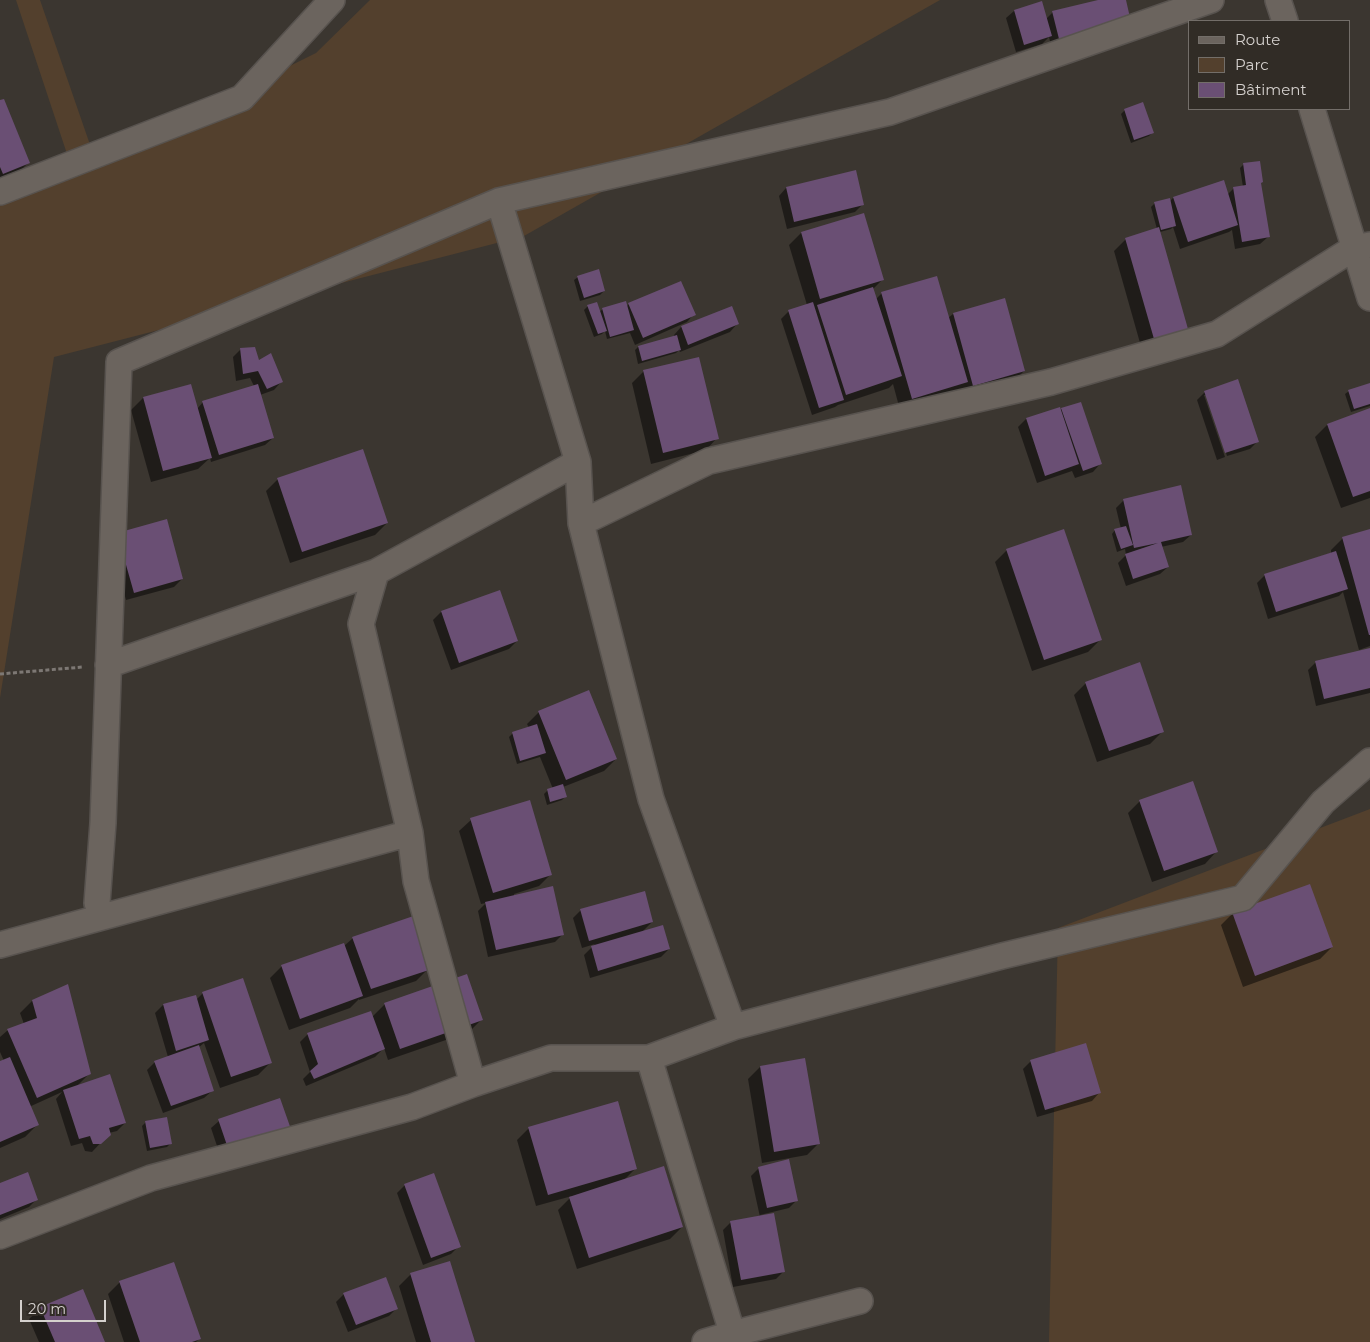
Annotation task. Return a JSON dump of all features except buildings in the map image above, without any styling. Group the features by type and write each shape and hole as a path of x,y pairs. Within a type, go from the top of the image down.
{"street":[{"path":"0,192 242,98 332,0"},
{"path":"97,903 103,824 119,362 500,200 890,112 1211,0"},
{"path":"1278,0 1285,20"},
{"path":"1312,110 1362,246 1370,298"},
{"path":"500,200 578,462 581,523 651,799 733,1027"},
{"path":"581,523 709,461 1051,382 1218,334 1362,246"},
{"path":"108,665 376,572 578,462"},
{"path":"376,572 361,624 410,833 416,881 473,1084"},
{"path":"0,1236 151,1178 412,1107 551,1058 649,1058 733,1027 1002,956 1243,898 1323,802 1370,761"},
{"path":"0,945 410,833"},
{"path":"649,1058 734,1338"},
{"path":"705,1342 734,1338 860,1301"}],"path":[{"path":"0,674 108,665"}],"green space":[{"path":"16,0 40,0 96,162 316,53 370,0 940,0 524,236 54,357 0,698 0,206 70,163"},
{"path":"1370,809 1370,1342 1049,1342 1058,928"}]}
